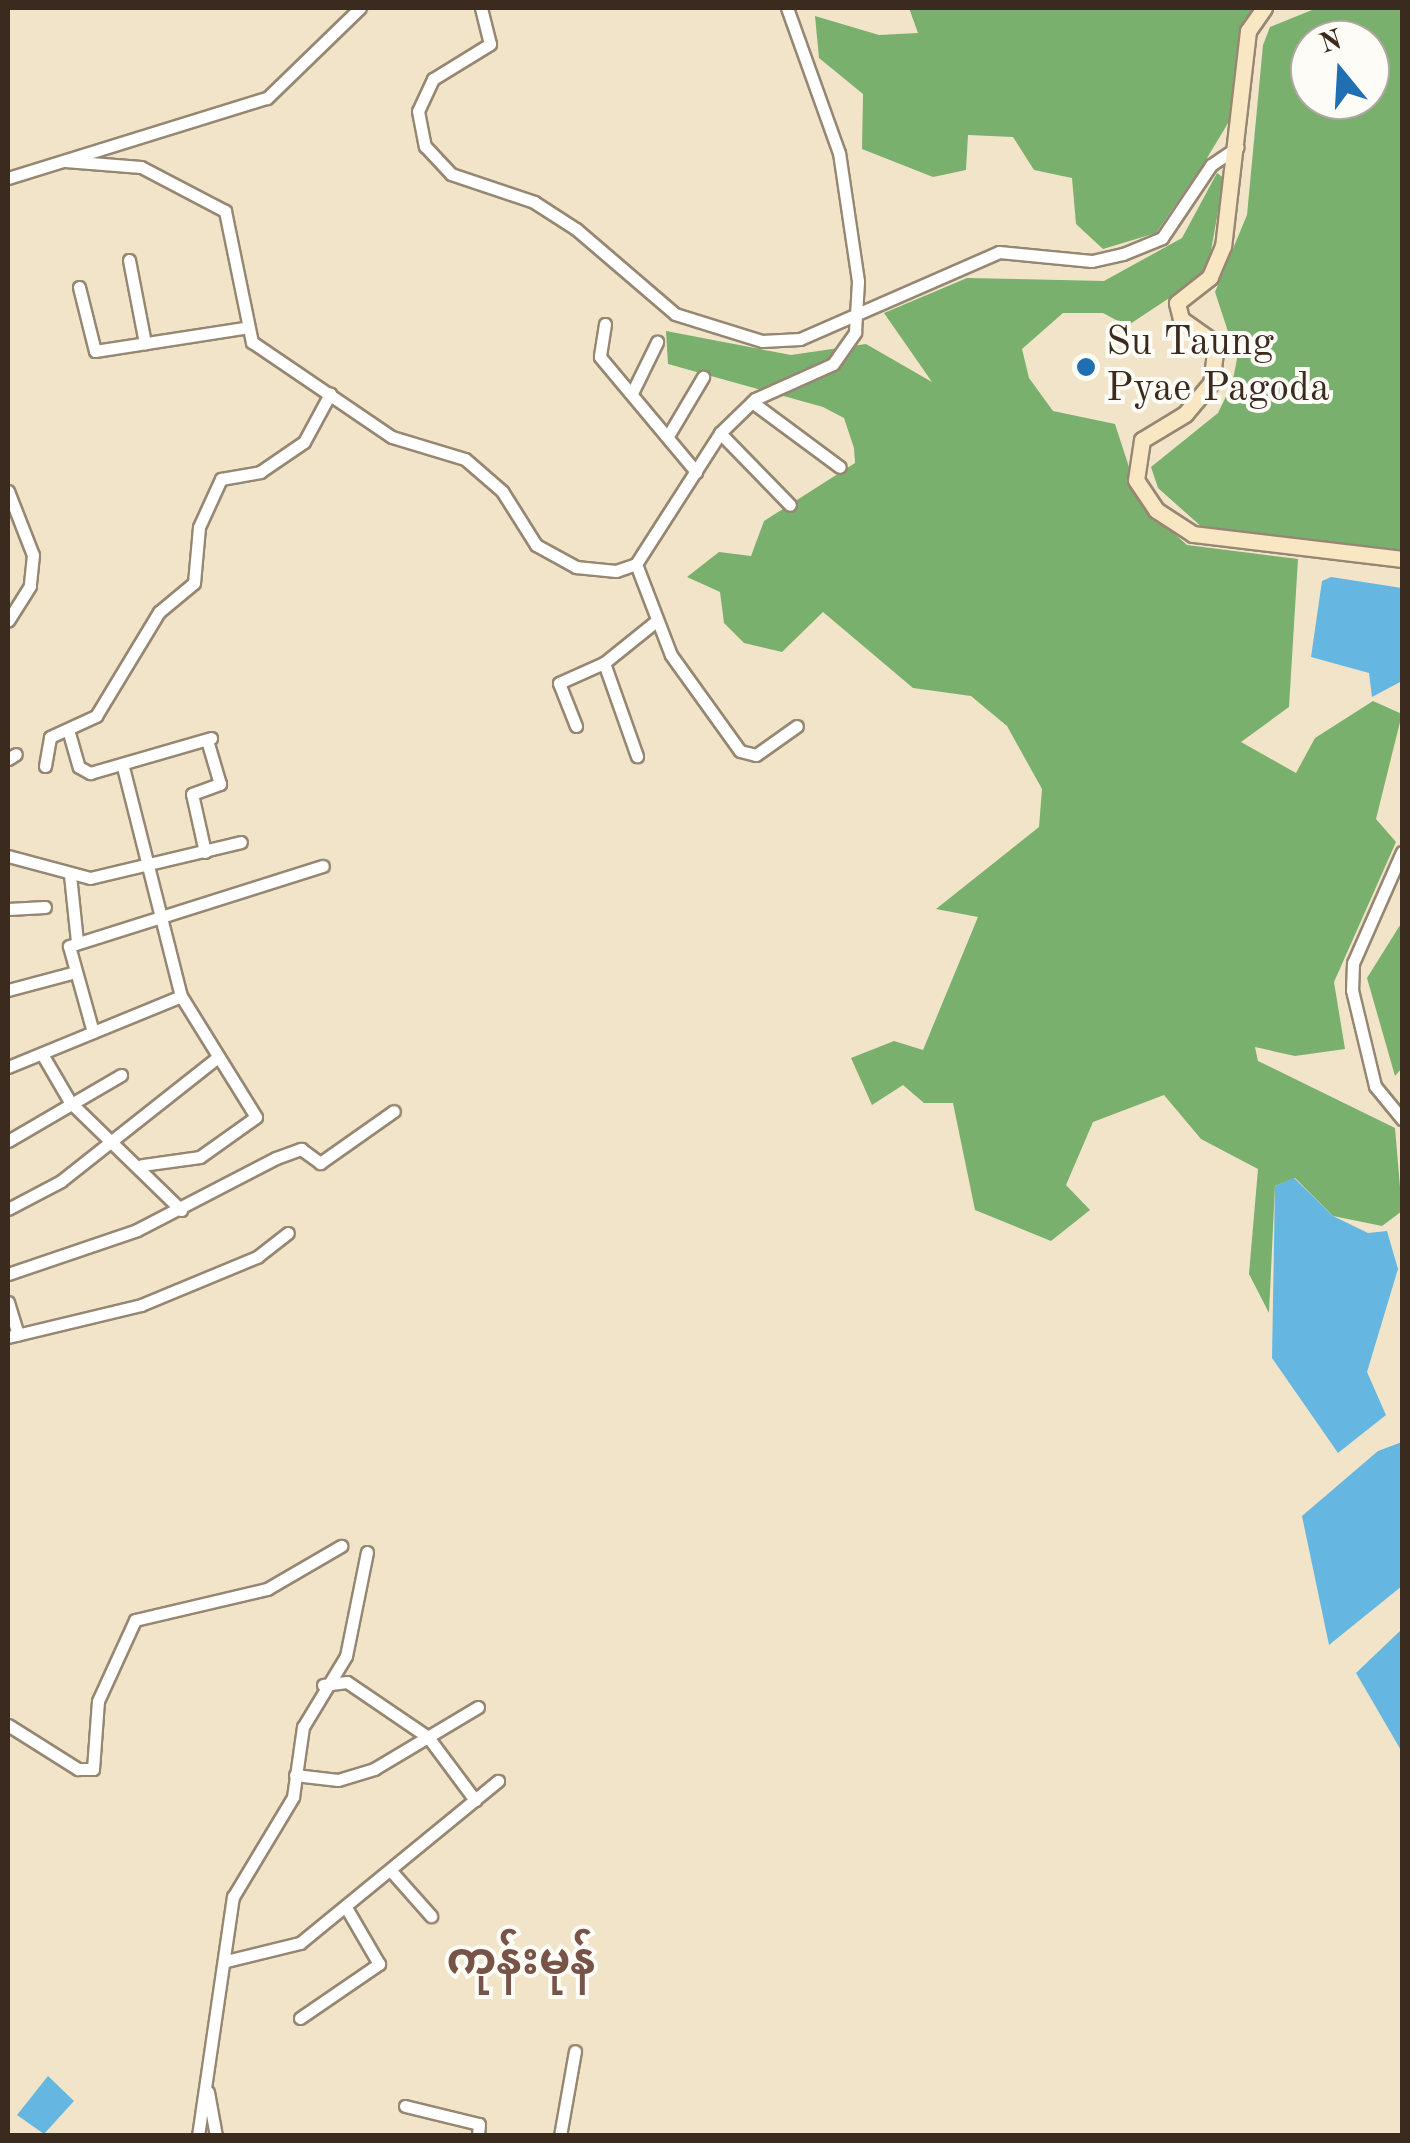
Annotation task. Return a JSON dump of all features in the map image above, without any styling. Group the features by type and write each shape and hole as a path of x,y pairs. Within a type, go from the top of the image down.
{"main road":[{"path":"1264,8 1248,31 1240,146 1219,258 1177,304 1180,319 1212,335 1211,383 1186,414 1142,440 1136,480 1156,510 1193,534 1402,559"}],"street":[{"path":"8,178 267,98 360,8"},
{"path":"481,8 490,44 433,79 418,111 424,146 450,174 534,202 707,330 800,339 999,252 1092,261 1162,238 1211,165 1240,146"},
{"path":"65,161 141,168 226,212 244,328 392,437 465,459 554,555 598,572 636,564 720,433 752,402 833,364 855,316 839,153 787,8"},
{"path":"129,260 144,343"},
{"path":"79,287 90,348 244,328"},
{"path":"605,324 597,351 696,472"},
{"path":"633,391 657,342"},
{"path":"668,436 703,377"},
{"path":"46,766 50,738 69,733 96,716 158,612 194,583 199,527 221,479 260,472 304,442 330,394"},
{"path":"752,402 840,467"},
{"path":"720,433 790,504"},
{"path":"8,492 34,555 30,586 8,621"},
{"path":"636,564 656,621 688,682 746,756 798,726"},
{"path":"576,726 559,682 604,663 656,621"},
{"path":"604,663 638,756"},
{"path":"69,733 84,773 123,767 209,739 220,784 192,794 205,852"},
{"path":"123,767 156,919 182,996 218,1058 256,1110 254,1124 200,1158 142,1166"},
{"path":"8,856 70,875 144,869 241,842"},
{"path":"1402,852 1353,963 1352,990 1375,1086 1402,1118"},
{"path":"93,1032 66,953 77,942 324,866"},
{"path":"70,875 77,942"},
{"path":"8,909 45,907"},
{"path":"8,990 72,973"},
{"path":"8,1066 182,996"},
{"path":"42,1054 70,1102 142,1166 181,1210"},
{"path":"8,1209 113,1142 218,1058"},
{"path":"8,1141 122,1075"},
{"path":"8,1274 181,1210 301,1150 320,1162 394,1111"},
{"path":"8,1302 13,1335 142,1305 257,1257 288,1232"},
{"path":"8,1725 93,1769 98,1701 135,1620 267,1589 340,1546"},
{"path":"198,2136 233,1898 284,1814 323,1685 346,1656 367,1552"},
{"path":"323,1685 347,1682 428,1737 475,1800"},
{"path":"295,1775 360,1774 478,1707"},
{"path":"226,1960 300,1943 348,1909 498,1780"},
{"path":"392,1872 431,1916"},
{"path":"300,2018 379,1964 348,1909"},
{"path":"560,2136 575,2051"},
{"path":"207,2088 216,2136"},
{"path":"405,2106 479,2124 478,2136"}],"green space":[{"path":"909,8 1259,8 1244,20 1236,110 1204,163 1156,233 1103,249 1076,224 1072,178 1034,170 1013,137 968,135 966,170 933,177 862,149 863,94 819,58 815,16 879,35 918,33"},
{"path":"1317,8 1402,8 1402,552 1204,529 1158,488 1151,467 1218,413 1232,384 1237,359 1215,292 1247,215 1263,45 1270,27"},
{"path":"1217,173 1224,178 1207,273 1127,326 1103,313 1063,313 1022,349 1029,378 1053,411 1115,424 1141,504 1187,545 1298,559 1289,707 1241,742 1296,773 1315,738 1373,701 1402,714 1376,819 1396,842 1334,982 1345,1049 1295,1056 1255,1047 1258,1061 1395,1128 1402,1211 1382,1226 1333,1216 1295,1178 1275,1186 1269,1313 1249,1274 1258,1169 1201,1139 1164,1095 1093,1122 1066,1185 1090,1210 1051,1241 975,1210 953,1103 924,1103 903,1085 872,1105 851,1058 894,1041 923,1050 978,917 936,909 1039,827 1042,789 1007,726 971,696 913,688 823,612 782,652 744,643 724,623 720,592 687,577 719,552 751,556 764,521 855,463 854,448 844,418 823,407 668,364 666,331 791,355 866,344 932,382 884,313 967,278 1104,281 1182,238"},
{"path":"1402,922 1402,1068 1395,1076 1367,978"}],"water":[{"path":"1331,577 1402,588 1402,681 1372,697 1369,673 1311,657 1322,581"},
{"path":"1294,1178 1333,1216 1368,1233 1387,1231 1398,1269 1367,1372 1386,1415 1338,1453 1272,1358 1275,1186"},
{"path":"1402,1442 1402,1586 1329,1645 1302,1516 1378,1451"},
{"path":"1402,1629 1402,1752 1356,1673"},
{"path":"48,2076 74,2101 44,2134 17,2115"}],"place":[{"name":"Su Taung Pyae Pagoda","path":"1086,367"}],"district":[{"name":"ကုန်းမုန်","path":"521,1963"}]}
